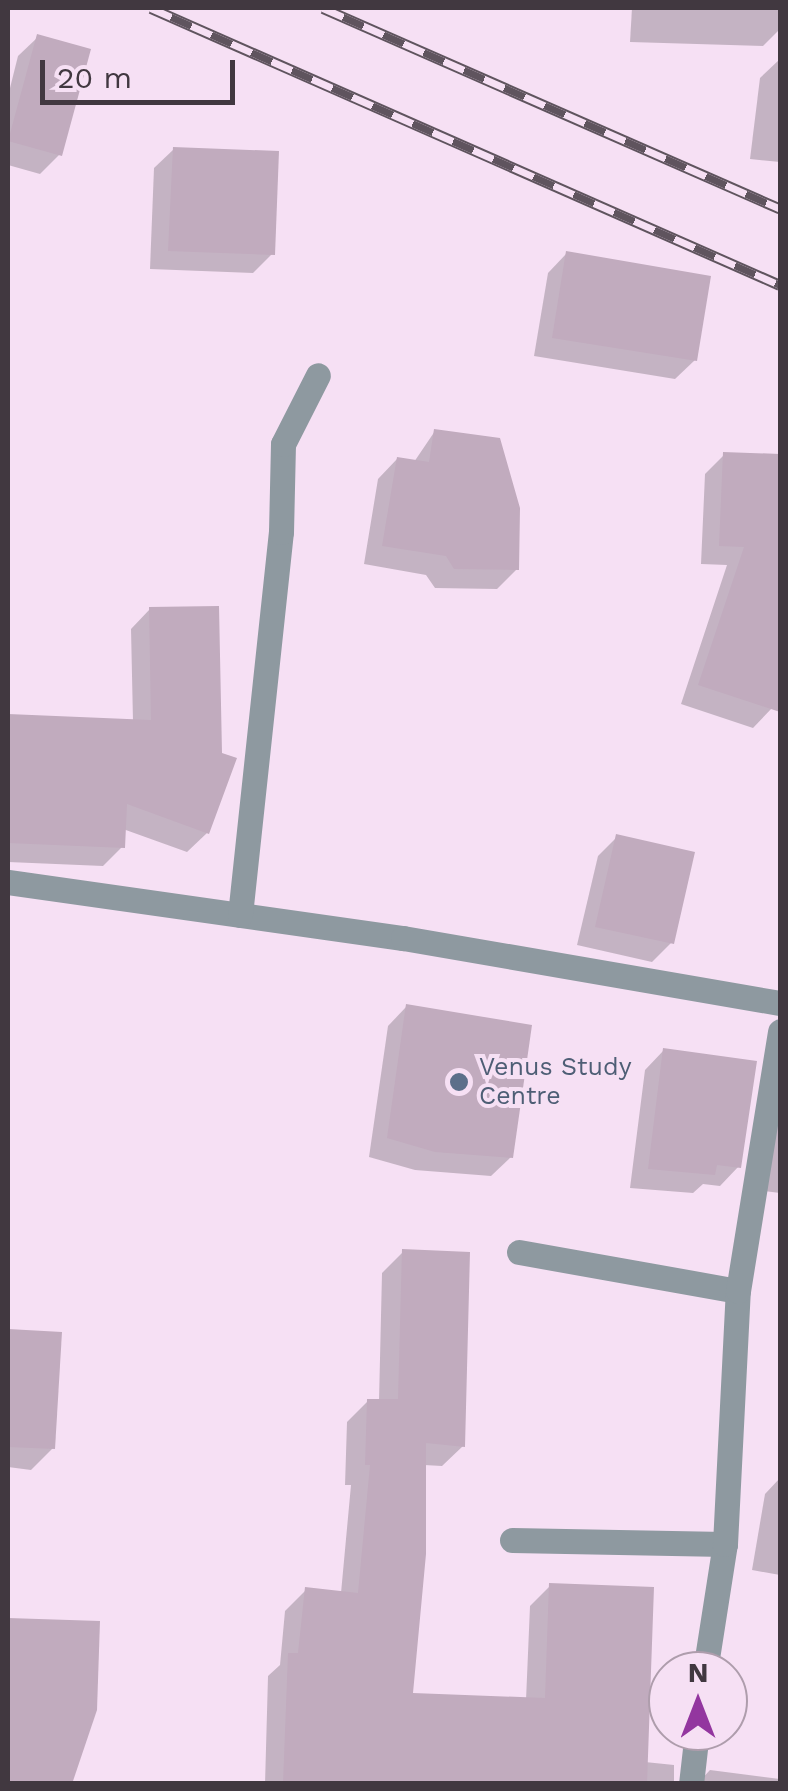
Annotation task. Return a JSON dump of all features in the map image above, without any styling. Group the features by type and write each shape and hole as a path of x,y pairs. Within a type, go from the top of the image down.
{"street":[{"path":"240,915 281,532 284,444 318,375"},
{"path":"8,882 240,915 780,1003"},
{"path":"708,1651 725,1544 738,1291 780,1031"},
{"path":"519,1252 738,1291"},
{"path":"512,1540 725,1544"},
{"path":"691,1784 694,1751"}],"building":[{"path":"37,34 91,49 62,156 8,141"},
{"path":"173,147 279,151 275,255 168,251"},
{"path":"566,251 711,276 697,361 552,338"},
{"path":"434,429 500,438 520,508 519,570 454,569 446,556 382,546 397,457 429,462"},
{"path":"723,452 780,454 780,712 698,685 744,547 719,546"},
{"path":"219,606 222,753 237,758 209,834 127,804 125,848 8,843 8,714 151,720 149,607"},
{"path":"616,834 695,852 674,944 595,927"},
{"name":"Venus Study Centre","path":"406,1004 532,1025 513,1158 435,1152 387,1138"},
{"path":"663,1048 757,1061 741,1168 717,1165 715,1175 648,1169"},
{"path":"402,1249 470,1252 465,1447 426,1443 426,1554 413,1693 545,1698 549,1583 654,1587 652,1651 648,1651 647,1784 283,1784 288,1653 298,1653 305,1587 358,1593 370,1465 365,1465 367,1399 398,1399"},
{"path":"8,1329 62,1332 55,1449 8,1447"},
{"path":"8,1618 100,1621 97,1710 72,1784 8,1784"}],"railway":[{"path":"151,8 780,285"},
{"path":"323,8 780,209"}],"place":[{"name":"Venus Study Centre","path":"459,1082"}]}
